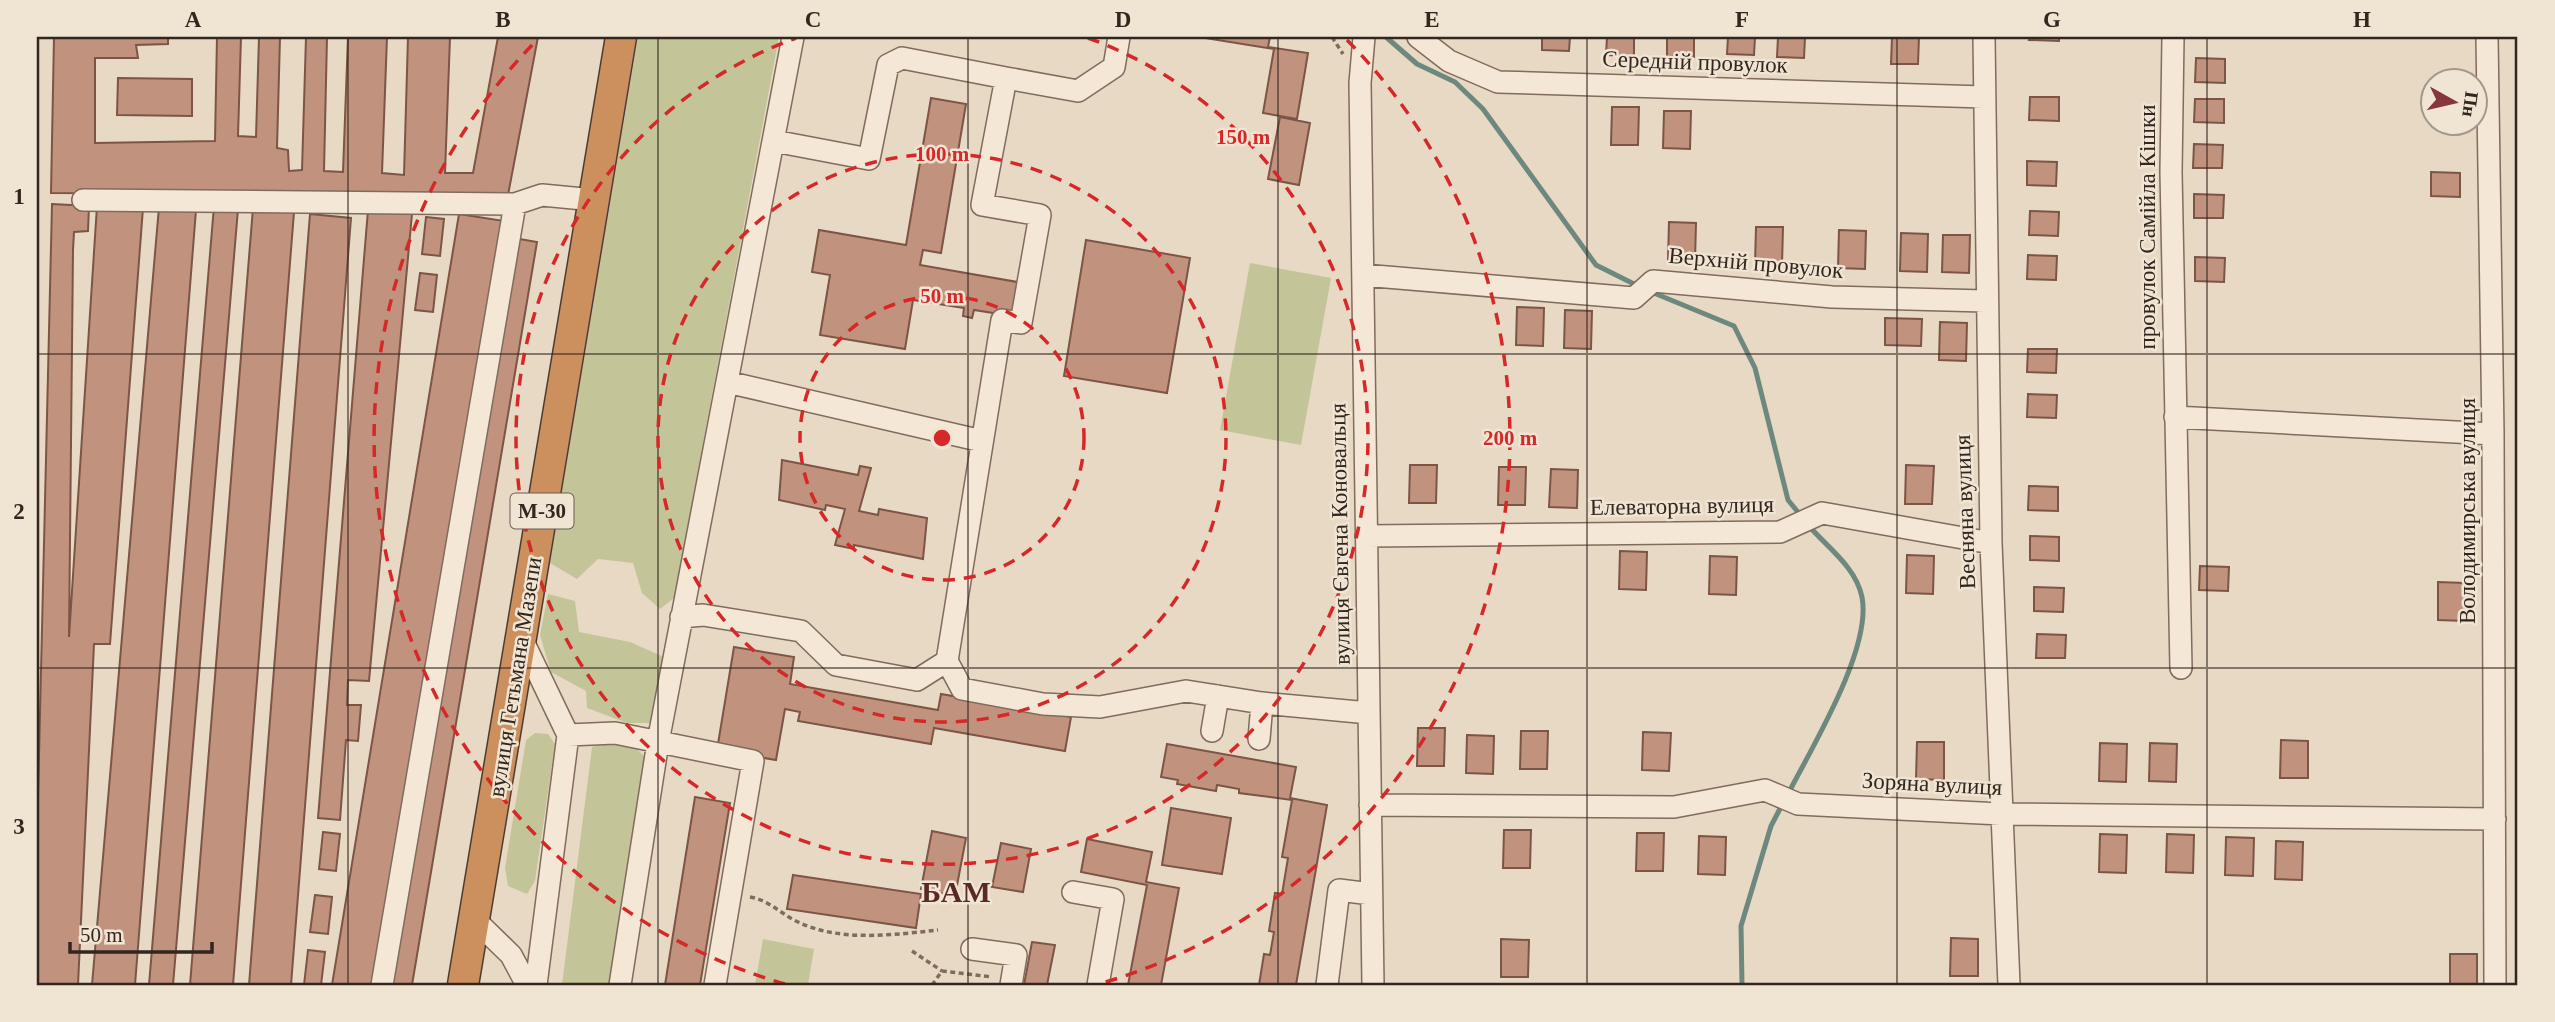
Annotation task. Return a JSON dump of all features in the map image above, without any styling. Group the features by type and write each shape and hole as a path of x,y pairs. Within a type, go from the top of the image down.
{"highway":[{"name":"вулиця Гетьмана Мазепи","path":"463,985 621,37"}],"street":[{"path":"620,985 658,742 793,37"},
{"path":"774,141 869,159 888,65 902,58 1078,91 1114,67 1119,37"},
{"name":"вулиця Євгена Коновальця","path":"1364,37 1360,83 1373,985"},
{"name":"Середній провулок","path":"1418,37 1449,61 1498,82 1984,97"},
{"name":"Весняна вулиця","path":"1984,37 1985,301 1991,543 2009,985"},
{"name":"провулок Самійла Кішки","path":"2173,37 2171,172 2181,668"},
{"name":"Володимирська вулиця","path":"2487,37 2493,435 2495,985"},
{"path":"1006,78 982,205 1040,215 1021,323 1002,320 947,661 961,689 1043,704 1100,707 1186,691 1262,703 1369,713"},
{"path":"83,200 515,204 542,195 594,200"},
{"path":"382,985 515,204"},
{"name":"Верхній провулок","path":"1363,275 1634,298 1653,281 1832,298 1985,301"},
{"path":"727,382 982,441"},
{"path":"2175,417 2493,435"},
{"name":"Елеваторна вулиця","path":"1366,536 1780,532 1822,513 1991,543"},
{"path":"681,617 703,615 801,631 836,665 917,680 947,661"},
{"path":"521,637 568,735 536,985"},
{"path":"1212,731 1218,696"},
{"path":"1259,739 1262,703"},
{"path":"568,735 615,733 753,761 715,985"},
{"name":"Зоряна вулиця","path":"1370,805 1674,807 1765,790 1798,804 2001,814 2495,819"},
{"path":"1327,985 1339,890 1371,894"},
{"path":"1073,892 1113,899 1098,985"},
{"path":"474,919 511,955 527,985"},
{"path":"972,949 1016,955 1012,983"}],"path":[{"path":"730,895 758,899 798,922 833,934 938,930"},
{"path":"912,951 943,971 1012,983"},
{"path":"932,985 943,971"}],"green space":[{"path":"638,37 779,37 674,598 660,609 642,593 633,563 598,559 577,579 550,563"},
{"path":"1250,263 1331,278 1301,445 1220,430"},
{"path":"548,594 575,601 579,632 630,642 664,657 652,723 627,723 587,708 586,691 551,672 540,635"},
{"path":"535,733 548,734 555,744 535,881 527,894 508,886 505,868 526,740"},
{"path":"611,742 632,744 647,759 611,985 562,985 592,747"},
{"path":"763,939 814,949 808,985 755,985"}],"building":[{"path":"54,37 168,37 168,44 136,45 138,58 95,58 95,143 215,141 217,37 241,37 238,136 256,137 259,37 280,37 277,148 288,150 289,171 302,170 306,37 327,37 324,171 343,172 348,37 387,37 382,173 404,175 408,37 450,37 445,173 473,173 498,37 538,37 508,195 51,193"},
{"path":"1199,37 1270,37 1268,47 1308,53 1297,119 1263,113 1274,49"},
{"path":"1542,37 1570,37 1569,51 1542,50"},
{"path":"1607,37 1634,37 1634,56 1606,55"},
{"path":"1667,37 1694,37 1694,57 1667,56"},
{"path":"1728,37 1755,37 1754,55 1727,54"},
{"path":"1778,37 1805,37 1804,58 1777,57"},
{"path":"1892,37 1919,37 1918,64 1891,64"},
{"path":"2030,37 2059,37 2059,41 2029,40"},
{"path":"2196,58 2225,59 2225,83 2195,82"},
{"path":"118,78 192,79 192,116 117,115"},
{"path":"2030,97 2059,97 2059,121 2029,120"},
{"path":"931,98 966,104 941,253 923,250 920,265 1023,283 1018,317 974,310 972,318 963,316 964,308 913,300 905,349 820,335 830,275 812,272 819,230 906,245"},
{"path":"2195,99 2224,99 2224,123 2194,122"},
{"path":"1612,107 1639,107 1638,145 1611,145"},
{"path":"1664,111 1691,111 1690,149 1663,148"},
{"path":"1280,117 1310,123 1299,185 1268,179"},
{"path":"2194,144 2223,145 2222,168 2193,168"},
{"path":"2027,161 2057,162 2056,186 2027,185"},
{"path":"2431,172 2460,173 2460,197 2431,196"},
{"path":"2194,194 2224,195 2223,218 2194,218"},
{"path":"52,204 89,206 88,231 74,232 73,250 69,637 97,206 143,208 110,644 94,644 78,985 37,985 37,841"},
{"path":"214,206 238,209 173,985 149,985"},
{"path":"159,207 196,210 135,985 92,985"},
{"path":"253,208 294,212 233,985 190,985"},
{"path":"368,210 412,214 369,681 348,680 347,705 361,705 358,741 346,740 340,820 318,818"},
{"path":"2030,211 2059,212 2058,236 2029,235"},
{"path":"310,214 351,218 291,985 249,985"},
{"path":"459,214 504,221 374,985 332,985"},
{"path":"426,217 444,219 440,256 422,254"},
{"path":"1669,222 1696,223 1695,261 1668,260"},
{"path":"1756,227 1783,227 1782,265 1755,264"},
{"path":"1839,230 1866,231 1865,269 1838,268"},
{"path":"1901,233 1928,234 1927,272 1900,271"},
{"path":"1943,235 1970,235 1969,273 1942,272"},
{"path":"514,238 537,242 412,985 390,985"},
{"path":"1086,240 1190,258 1167,393 1064,376"},
{"path":"2028,255 2057,256 2056,280 2027,279"},
{"path":"2195,257 2225,258 2224,282 2195,281"},
{"path":"420,273 437,275 433,312 415,310"},
{"path":"1517,307 1544,308 1543,346 1516,345"},
{"path":"1565,310 1592,311 1591,349 1564,348"},
{"path":"1885,318 1922,319 1921,346 1885,345"},
{"path":"1940,322 1967,323 1966,361 1939,360"},
{"path":"2028,349 2057,349 2056,373 2027,372"},
{"path":"2028,394 2057,395 2056,418 2027,417"},
{"path":"782,460 858,475 860,466 871,468 859,511 878,515 879,509 927,518 923,559 854,545 854,549 835,545 845,509 826,505 825,510 779,500"},
{"path":"1410,465 1437,465 1436,503 1409,503"},
{"path":"1906,465 1934,466 1932,504 1905,504"},
{"path":"1499,467 1526,467 1525,505 1498,505"},
{"path":"1551,469 1578,470 1577,508 1549,507"},
{"path":"2029,486 2058,487 2058,511 2028,510"},
{"path":"2030,536 2059,537 2059,561 2030,560"},
{"path":"1620,551 1647,552 1646,590 1619,589"},
{"path":"1907,555 1934,556 1933,594 1906,593"},
{"path":"1710,556 1737,557 1736,595 1709,594"},
{"path":"2200,566 2229,567 2228,591 2199,590"},
{"path":"2438,582 2465,583 2465,621 2438,620"},
{"path":"2034,587 2064,588 2063,612 2034,611"},
{"path":"2037,634 2066,635 2065,658 2036,658"},
{"path":"734,647 794,657 790,684 938,710 941,694 1071,717 1065,751 934,728 931,744 798,721 800,712 785,709 776,760 717,750"},
{"path":"1418,728 1445,728 1444,766 1417,766"},
{"path":"1521,731 1548,731 1547,769 1520,769"},
{"path":"1643,732 1671,733 1669,771 1642,770"},
{"path":"1467,735 1494,736 1493,774 1466,773"},
{"path":"2281,740 2308,741 2308,778 2280,778"},
{"path":"1917,742 1944,742 1944,780 1916,779"},
{"path":"2100,743 2127,744 2126,782 2099,781"},
{"path":"2150,743 2177,744 2176,782 2149,781"},
{"path":"1167,744 1296,767 1290,798 1327,805 1296,985 1259,985 1264,954 1270,955 1274,932 1269,931 1275,893 1282,894 1288,858 1282,857 1292,800 1239,793 1239,789 1217,785 1216,791 1177,784 1178,780 1161,777"},
{"path":"695,797 730,803 700,985 665,985"},
{"path":"1171,808 1231,818 1222,874 1162,865"},
{"path":"1504,830 1531,830 1530,868 1503,868"},
{"path":"932,831 966,838 955,896 921,889"},
{"path":"323,832 340,834 336,871 319,869"},
{"path":"1637,833 1664,833 1663,871 1636,871"},
{"path":"2100,834 2127,835 2126,873 2099,872"},
{"path":"2167,834 2194,835 2193,873 2166,872"},
{"path":"1699,836 1726,837 1725,875 1698,874"},
{"path":"2226,837 2254,838 2253,876 2225,875"},
{"path":"1087,839 1152,852 1146,882 1179,888 1161,985 1128,985 1147,885 1081,872"},
{"path":"2276,841 2303,842 2302,880 2275,879"},
{"path":"1001,843 1031,849 1023,892 992,887"},
{"path":"793,875 921,894 916,928 787,909"},
{"path":"315,895 332,897 328,934 310,932"},
{"path":"1951,938 1978,939 1978,976 1950,976"},
{"path":"1501,939 1529,940 1528,977 1501,977"},
{"path":"1032,942 1055,945 1047,985 1024,985"},
{"path":"308,950 325,952 321,985 304,985"},
{"path":"2450,954 2477,954 2477,985 2450,985"}],"waterway":[{"path":"1386,37 1417,64 1455,82 1483,109 1596,265 1640,287"},
{"path":"1649,291 1734,326 1755,368 1788,500 1802,517"},
{"path":"1788,794 1838,697 1858,643 1863,618 1862,597 1854,576 1808,525"},
{"path":"1742,985 1741,926 1771,826 1783,803"}],"district":[{"name":"БАМ","path":"956,891"}]}
